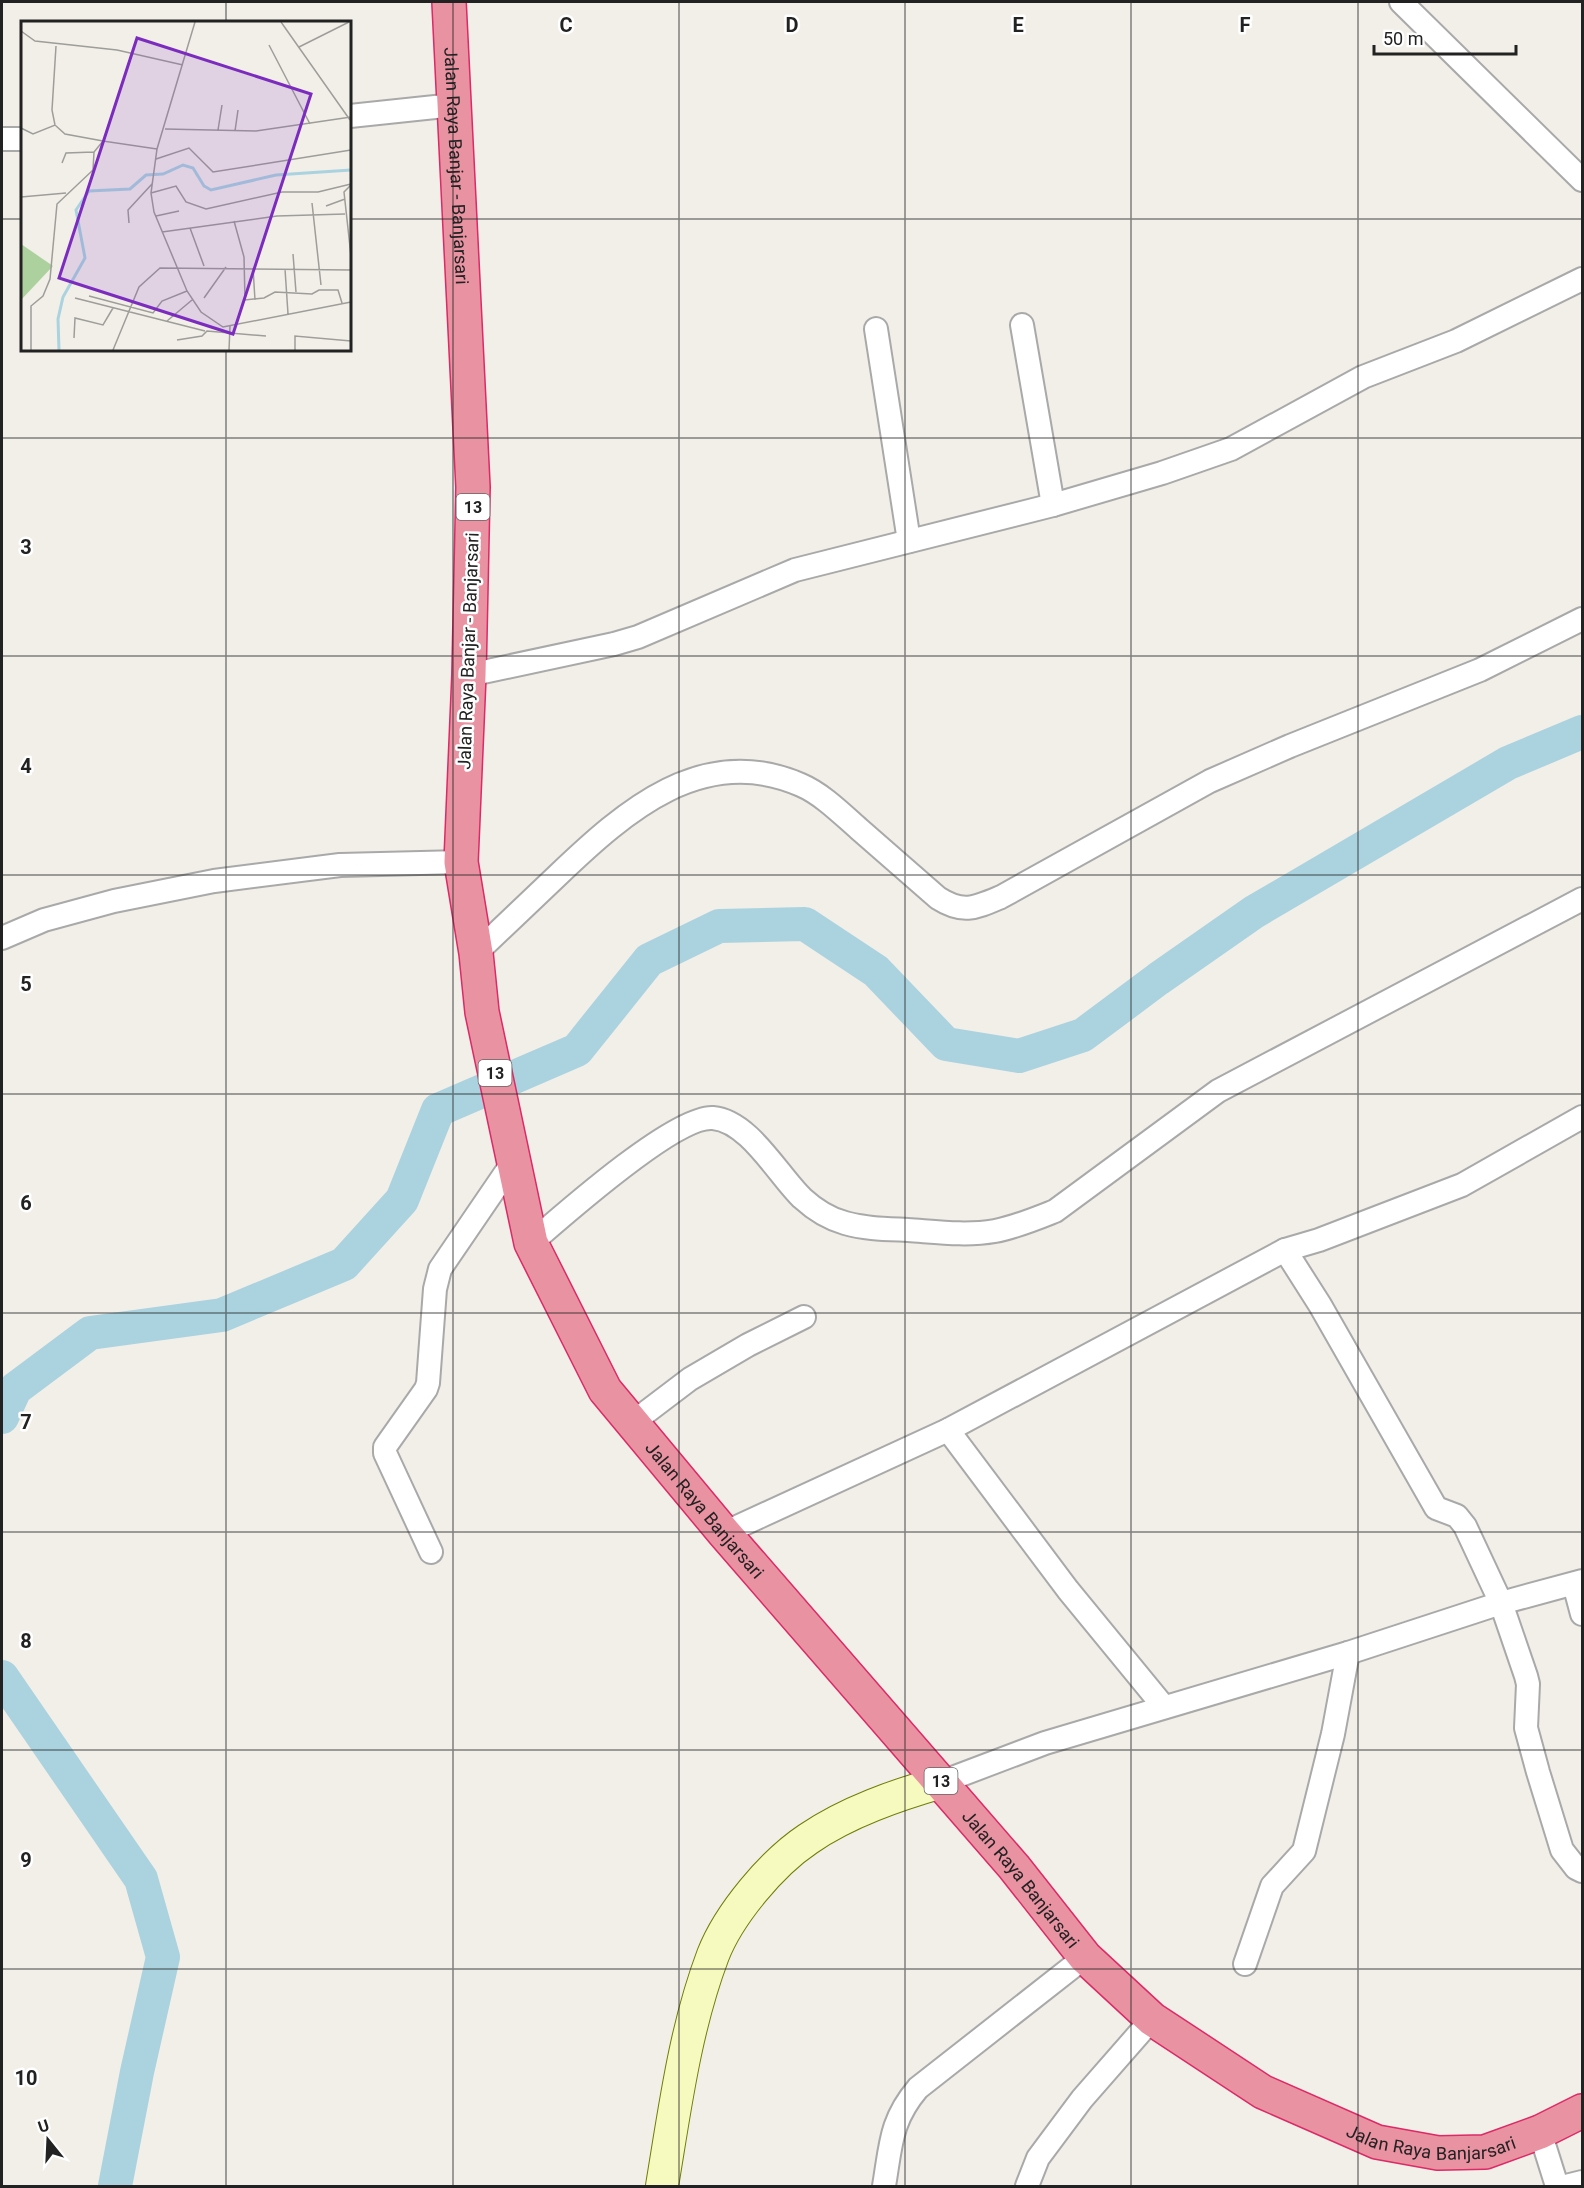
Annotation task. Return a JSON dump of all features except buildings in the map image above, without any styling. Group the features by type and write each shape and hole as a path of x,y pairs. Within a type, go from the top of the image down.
{"highway":[{"name":"Jalan Raya Banjar - Banjarsari","path":"449,2 473,487 469,675 461,862 476,953 482,1012 511,1149"},
{"name":"Jalan Raya Banjarsari","path":"511,1149 531,1243 605,1390 724,1533 1014,1867 1085,1957 1152,2019 1263,2092 1377,2142 1438,2153 1485,2152 1544,2142 1582,2111"}],"street":[{"path":"1401,2 1582,180"},
{"path":"351,116 454,105"},
{"path":"2,139 21,139"},
{"path":"469,675 614,644 638,637 795,570 1053,505 1162,473 1231,448 1363,377 1456,341 1582,279"},
{"path":"1022,325 1053,505"},
{"path":"876,329 909,541"},
{"path":"476,953 604,831 661,793 693,778 725,771 764,773 802,785 835,808 938,898 952,907 967,909 1001,897 1210,781 1290,746 1480,670 1582,619"},
{"path":"2,938 44,920 114,901 214,881 269,872 340,865 461,862"},
{"path":"531,1243 614,1173 696,1121 713,1118 733,1125 748,1136 803,1199 821,1212 844,1223 865,1227 965,1234 994,1231 1025,1224 1054,1210 1218,1091 1582,899"},
{"path":"724,1533 948,1430 1285,1250 1319,1240 1462,1185 1582,1117"},
{"path":"431,1552 385,1453 385,1447 428,1383 435,1289 440,1269 511,1149"},
{"path":"1285,1250 1320,1305 1436,1508 1457,1516 1465,1526 1501,1603 1526,1676 1528,1684 1526,1728 1560,1845 1576,1868 1582,1871"},
{"path":"632,1423 690,1379 748,1345 804,1317"},
{"path":"948,1430 1068,1590 1164,1707"},
{"path":"662,2187 684,2050 714,1954 728,1925 768,1873 808,1839 846,1818 908,1792 942,1782 1045,1743 1348,1653 1501,1603 1578,1583 1582,1614"},
{"path":"1245,1964 1272,1886 1304,1851 1333,1734 1348,1653"},
{"path":"884,2187 895,2123 905,2104 918,2088 1085,1957"},
{"path":"1027,2187 1038,2158 1082,2099 1152,2019"},
{"path":"1544,2142 1560,2185 1582,2182"}],"waterway":[{"path":"2,1417 15,1389 90,1333 222,1315 344,1264 402,1200 438,1110 577,1050 649,960 719,926 805,924 876,971 946,1044 1019,1056 1083,1035 1254,912 1508,763 1582,732"},
{"path":"2,1677 141,1879 163,1957 137,2072 115,2186"}]}
